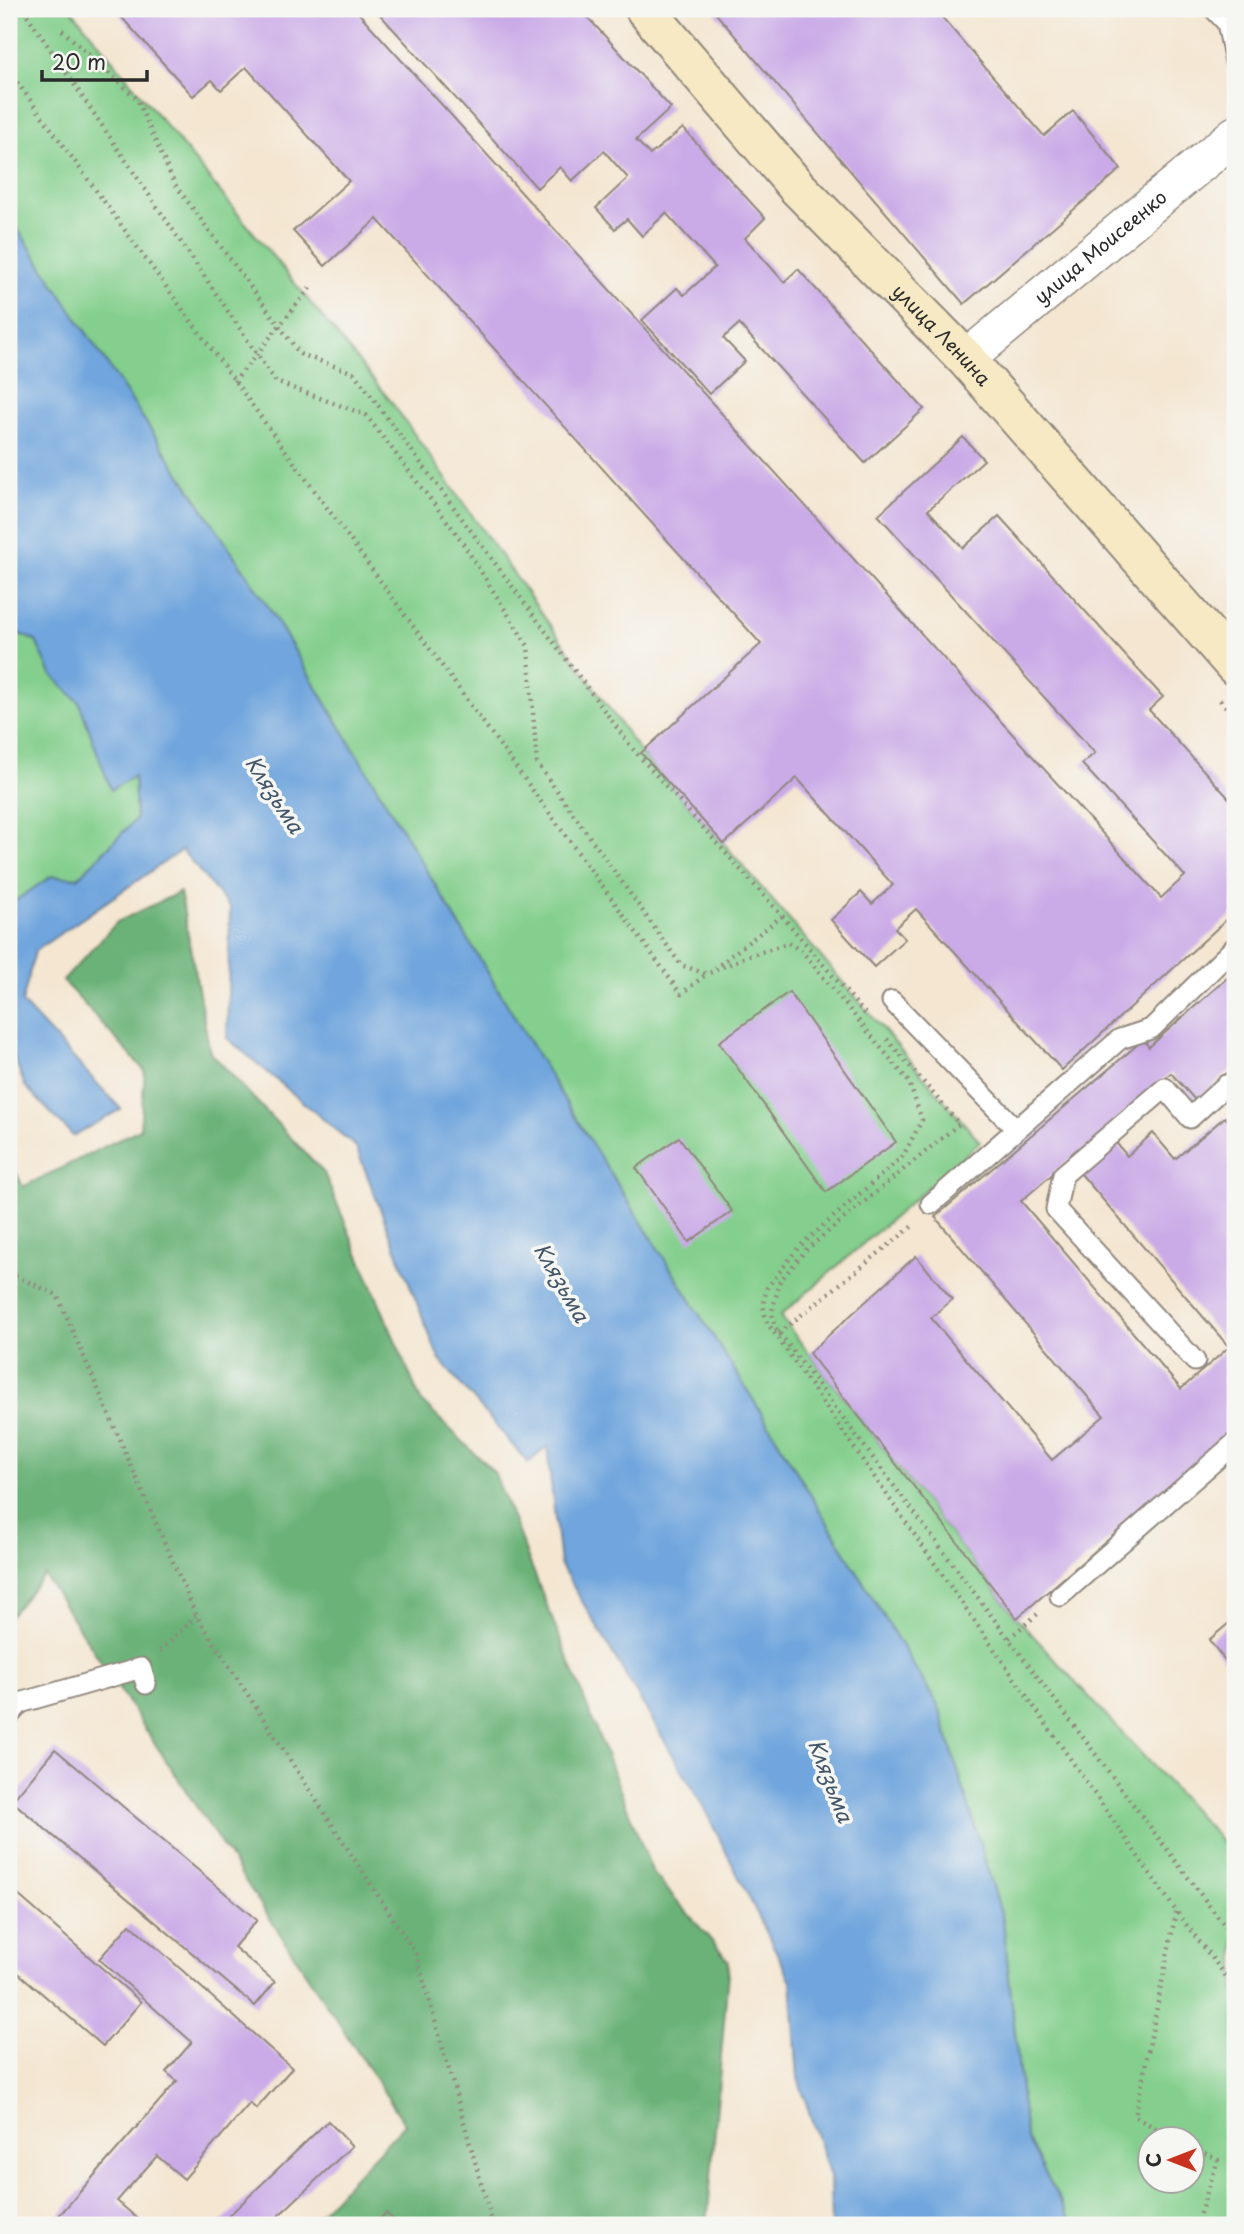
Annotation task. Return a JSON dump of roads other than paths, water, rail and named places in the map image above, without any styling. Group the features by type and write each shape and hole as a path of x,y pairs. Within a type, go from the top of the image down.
{"main road":[{"name":"улица Ленина","path":"645,9 797,187 966,359 1235,666"}],"street":[{"name":"улица Моисеенко","path":"966,359 1235,135"}],"lane":[{"path":"1214,9 1227,23 1235,62"},
{"path":"931,1204 1120,1039 1151,1029 1235,947"},
{"path":"892,1001 1016,1129"},
{"path":"1195,1361 1056,1209 1063,1175 1165,1088 1190,1118 1226,1085 1235,1083"},
{"path":"1060,1596 1235,1443"},
{"path":"9,1716 20,1703 144,1676"}],"water":[{"name":"Клязьма","path":"9,216 269,608 565,1101 754,1401 939,1708 1003,1920 1026,2137 1073,2225 831,2225 830,2176 798,2078 791,1981 702,1804 560,1564 547,1447 528,1463 439,1359 356,1147 227,1038 230,908 182,850 35,951 22,1003 121,1109 73,1136 25,1086 9,1044 9,905 52,876 78,878 136,819 134,776 111,790 79,702 51,674 36,641 9,629"}]}
